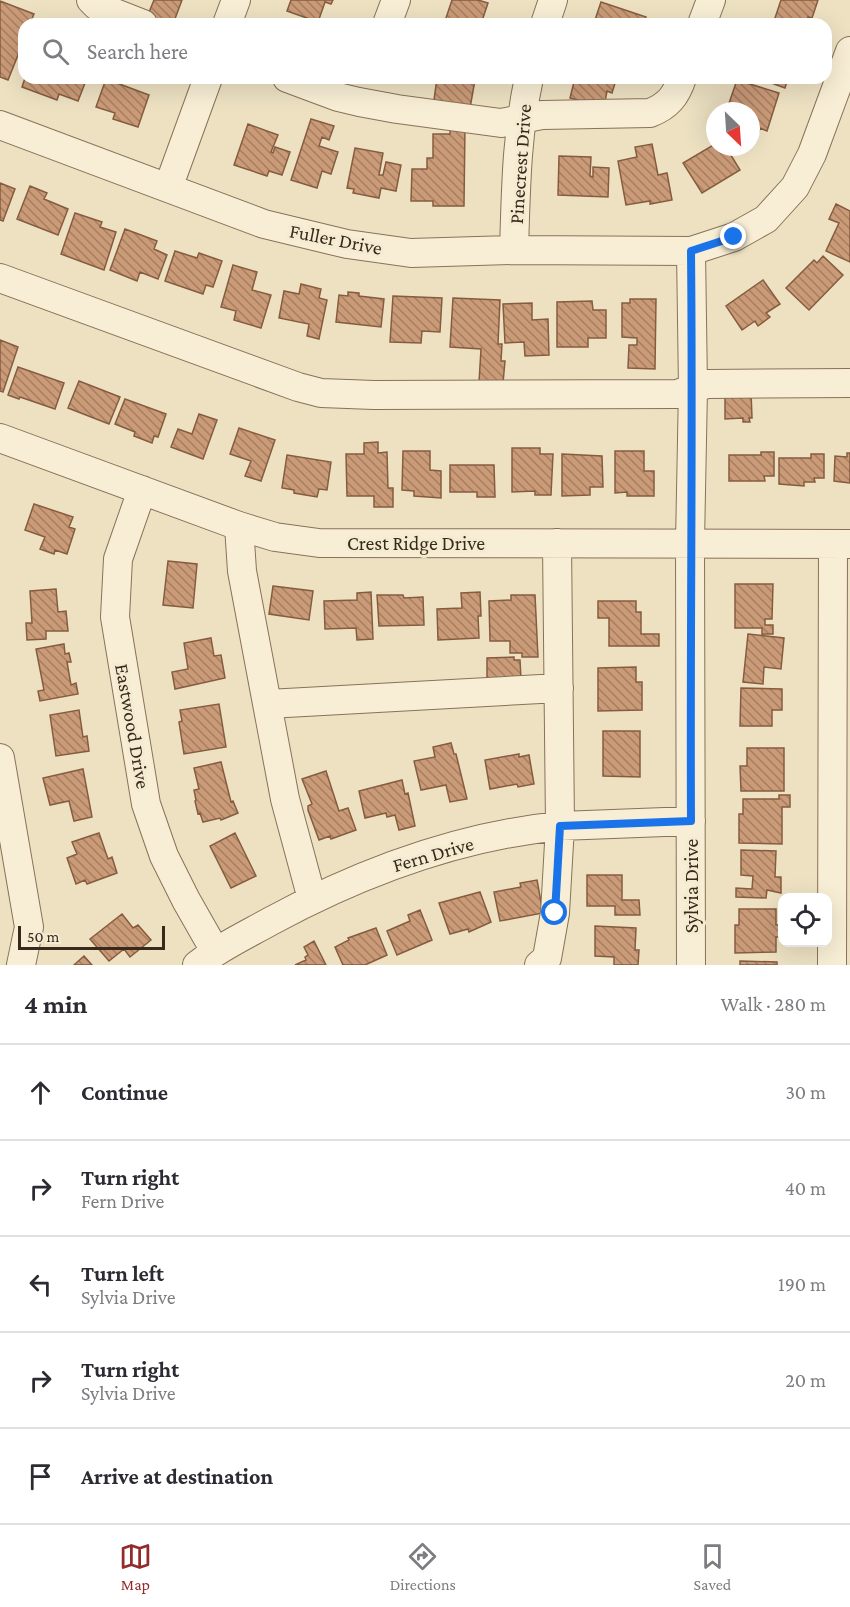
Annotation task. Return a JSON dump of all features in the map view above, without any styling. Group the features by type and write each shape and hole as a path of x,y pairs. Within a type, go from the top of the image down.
{"street":[{"path":"92,0 97,6 128,18"},
{"path":"229,18 236,0"},
{"path":"389,18 396,0"},
{"path":"547,18 553,0"},
{"path":"704,18 711,0"},
{"path":"691,251 734,237 766,219 795,187 812,154 850,51"},
{"path":"168,188 206,84"},
{"path":"303,84 338,97 363,90 397,109 501,123 521,117 542,115 650,113 662,108 676,96 680,84"},
{"name":"Pinecrest Drive","path":"514,250 517,152 528,84"},
{"name":"Fuller Drive","path":"0,125 264,224 347,244 411,253 514,250 691,251"},
{"name":"Sylvia Drive","path":"691,251 693,388 690,543 691,965"},
{"path":"0,278 298,387 321,393 374,396 677,394 707,384 850,383"},
{"name":"Crest Ridge Drive","path":"0,438 239,526 275,537 319,543 842,544"},
{"name":"Eastwood Drive","path":"142,490 118,559 115,617 146,804 164,856 186,900 206,958"},
{"path":"239,526 242,570 285,799 312,899"},
{"path":"539,965 547,958 555,913 560,826 557,543"},
{"path":"832,965 842,544"},
{"path":"268,704 559,688"},
{"path":"0,758 28,927 21,965"},
{"name":"Fern Drive","path":"206,958 312,899 385,868 475,841 560,826 691,821"}],"building":[{"path":"154,0 182,0 175,18 147,17"},
{"path":"291,0 333,0 331,4 325,2 319,18 307,18 287,11"},
{"path":"452,0 478,0 488,3 483,18 446,18"},
{"path":"781,0 818,0 812,18 775,18"},
{"path":"0,1 34,14 32,18 18,18 18,55 8,80 0,77"},
{"path":"601,2 646,17 646,18 596,18"},
{"path":"23,84 85,84 78,101 59,94 57,100 22,87"},
{"path":"104,84 119,84 149,95 138,127 113,119 115,113 96,107"},
{"path":"436,84 474,84 470,108 434,100"},
{"path":"574,84 615,84 612,93 607,91 604,107 570,98"},
{"path":"736,84 750,84 779,93 767,131 760,128 760,102 729,102"},
{"path":"774,84 786,84 785,88"},
{"path":"311,119 334,126 329,140 322,137 319,146 338,152 331,174 322,171 317,188 291,180"},
{"path":"248,124 278,135 271,152 273,153 275,147 290,152 282,175 269,171 267,176 234,165"},
{"path":"450,126 465,126 464,206 433,206 433,201 411,201 412,169 427,169 427,158 433,158 433,134 450,134"},
{"path":"652,144 658,175 667,173 672,200 626,205 618,161 637,157 635,147"},
{"path":"355,148 383,153 379,175 383,175 386,162 401,165 396,191 381,188 379,198 353,193 354,189 347,188"},
{"path":"706,149 706,156 731,156 740,170 702,193 683,163"},
{"path":"559,156 591,157 590,176 593,177 593,167 609,168 608,197 558,195"},
{"path":"0,183 15,189 3,221 0,220"},
{"path":"30,186 47,193 44,199 68,209 58,235 17,219"},
{"path":"836,204 850,211 850,262 826,251 839,223 829,219"},
{"path":"75,213 102,222 100,227 116,232 104,270 61,254"},
{"path":"125,229 157,241 154,249 167,255 158,279 140,272 137,281 110,270"},
{"path":"175,251 197,258 199,253 222,261 213,287 206,285 203,294 165,281"},
{"path":"823,256 843,275 809,310 786,288 814,260 817,263"},
{"path":"233,265 257,272 252,290 271,295 261,328 234,320 236,311 221,307"},
{"path":"763,280 780,304 766,313 770,317 758,326 755,321 742,330 726,306"},
{"path":"301,284 321,289 319,298 327,300 319,339 307,336 309,324 279,318 284,291 299,294"},
{"path":"348,292 359,293 359,296 384,299 381,327 336,322 339,295 348,296"},
{"path":"393,296 442,298 440,332 422,331 421,343 390,342"},
{"path":"453,298 500,300 498,344 502,344 501,361 505,361 503,383 479,382 481,349 450,347"},
{"path":"630,299 656,299 655,369 628,368 629,345 637,345 637,338 622,337 622,303 630,303"},
{"path":"592,301 593,310 606,310 606,338 588,338 588,347 557,347 557,302"},
{"path":"532,303 532,320 548,319 549,355 525,356 524,342 505,343 503,304"},
{"path":"0,340 18,347 3,392 0,391"},
{"path":"18,367 64,383 55,409 8,395"},
{"path":"79,381 120,397 109,424 68,408"},
{"path":"751,391 752,418 749,418 750,422 743,422 743,418 725,419 725,392"},
{"path":"125,399 166,414 158,437 154,436 152,443 134,436 135,432 115,424"},
{"path":"199,414 217,420 203,459 171,447 178,429 192,434"},
{"path":"239,428 275,440 261,481 245,476 251,461 230,454"},
{"path":"378,442 378,453 387,452 388,488 393,488 393,507 374,507 374,496 347,496 346,454 364,454 364,443"},
{"path":"512,448 540,448 540,454 553,454 551,495 535,495 535,491 512,492"},
{"path":"403,451 430,451 430,470 441,471 441,498 414,496 414,491 402,490"},
{"path":"615,451 644,451 644,471 654,471 654,496 627,496 627,492 615,493"},
{"path":"761,452 774,452 774,476 764,476 765,481 729,481 729,455 761,455"},
{"path":"847,453 850,453 850,483 834,481 835,456 847,457"},
{"path":"562,454 602,456 603,487 590,487 590,495 562,496"},
{"path":"811,454 824,454 824,478 814,478 815,482 804,482 804,486 779,484 779,458 811,458"},
{"path":"287,455 331,462 327,490 319,489 317,497 294,493 294,490 282,488"},
{"path":"450,465 494,465 495,497 477,497 477,492 450,492"},
{"path":"34,504 73,517 69,527 75,529 67,554 55,550 54,554 40,549 45,537 25,530"},
{"path":"168,561 197,564 193,608 163,605"},
{"path":"735,584 773,584 772,619 765,619 765,625 773,625 773,634 762,634 762,628 735,628"},
{"path":"273,586 313,591 309,620 269,614"},
{"path":"56,589 58,612 66,611 68,631 46,631 46,639 27,640 26,623 32,623 30,591"},
{"path":"371,592 373,639 357,640 356,628 325,629 324,601 357,600 357,593"},
{"path":"480,592 479,638 438,640 437,609 462,608 461,593"},
{"path":"377,595 403,595 404,598 423,597 424,625 379,626"},
{"path":"511,595 535,595 538,657 522,657 522,653 510,653 510,641 490,641 489,601 511,600"},
{"path":"598,601 636,601 636,612 641,612 641,634 659,634 659,646 609,646 609,618 598,618"},
{"path":"748,634 784,638 781,669 764,667 763,684 743,682"},
{"path":"211,638 214,656 221,655 225,678 175,689 172,672 188,669 184,643"},
{"path":"64,644 65,654 69,653 71,662 67,662 71,685 76,683 78,694 40,701 38,691 44,690 36,649"},
{"path":"514,657 514,660 520,660 521,679 487,683 487,658"},
{"path":"636,667 636,682 642,682 642,710 598,711 598,668"},
{"path":"741,688 782,689 782,710 772,710 772,726 740,726"},
{"path":"219,704 226,747 184,754 179,722 182,721 180,710"},
{"path":"79,710 83,737 87,736 89,751 56,756 50,715"},
{"path":"603,731 640,731 640,777 603,776"},
{"path":"451,743 467,799 450,802 446,785 421,790 414,761 435,757 433,747"},
{"path":"747,748 784,748 784,791 741,791 740,766 747,766"},
{"path":"519,754 519,757 529,755 534,784 518,787 517,784 490,789 485,760"},
{"path":"221,762 231,802 233,801 238,813 221,820 220,818 203,822 200,813 198,814 195,801 194,790 199,789 194,768"},
{"path":"83,769 92,817 74,821 69,801 50,805 43,778"},
{"path":"326,771 339,811 348,808 356,830 331,839 330,836 319,840 308,810 308,806 312,804 302,779"},
{"path":"402,780 405,794 408,793 415,826 399,830 395,815 387,817 386,813 365,818 359,791"},
{"path":"779,795 790,795 790,807 782,807 782,844 739,843 739,814 743,814 743,799 779,799"},
{"path":"99,833 108,859 112,857 117,873 87,884 85,880 76,884 67,858 77,854 72,842"},
{"path":"235,833 256,876 231,888 210,846"},
{"path":"741,850 776,851 775,877 781,877 781,893 767,890 766,898 736,897 736,888 752,889 753,876 741,875"},
{"path":"587,875 622,875 622,900 639,900 640,915 615,915 615,906 587,906"},
{"path":"537,880 543,913 500,921 494,892 521,887 520,883"},
{"path":"480,892 491,922 469,932 468,929 450,934 439,903"},
{"path":"739,909 776,909 778,937 776,937 776,952 735,953 735,925 739,925"},
{"path":"420,910 432,940 397,955 387,931 410,921 408,915"},
{"path":"122,914 133,928 138,925 151,940 130,957 124,949 109,961 90,939"},
{"path":"595,926 636,928 635,950 639,950 638,965 614,965 614,957 595,956"},
{"path":"376,928 387,955 365,965 343,965 335,947 349,940 348,938"},
{"path":"314,941 326,965 295,965 306,960 305,957 308,955 304,947"},
{"path":"84,956 92,965 74,965"},
{"path":"740,961 777,962 777,965 740,965"}],"route":[{"path":"555,913 560,826 691,821 690,543 693,388 691,251 734,237"}]}
